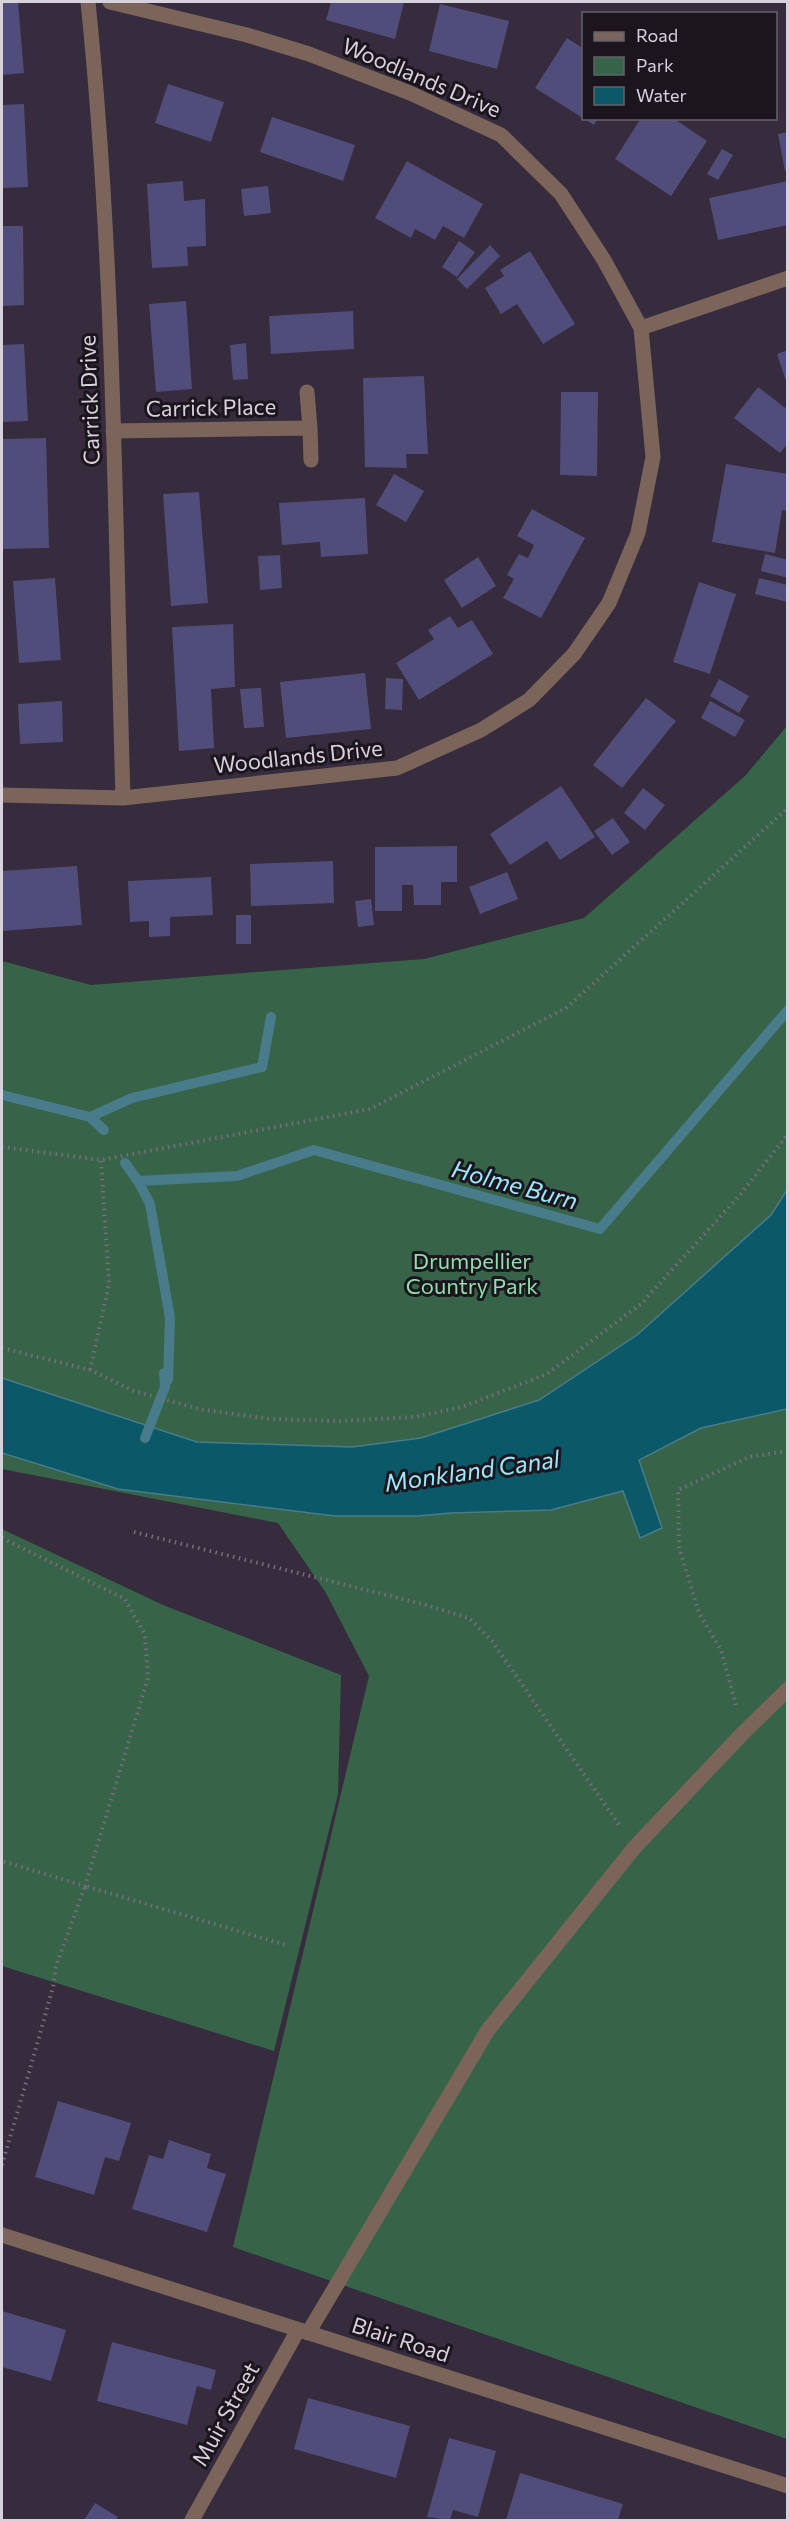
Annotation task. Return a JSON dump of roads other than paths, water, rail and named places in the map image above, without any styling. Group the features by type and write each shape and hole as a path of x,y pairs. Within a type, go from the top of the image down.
{"street":[{"name":"Carrick Drive","path":"88,2 99,108 123,798"},
{"name":"Woodlands Drive","path":"2,795 123,798 397,768 481,730 529,700 574,654 609,603 638,533 653,457 640,328 604,260 561,194 501,135 410,93 309,54 247,35 110,2"},
{"path":"640,328 788,278"},
{"name":"Carrick Place","path":"307,392 311,460"},
{"name":"Carrick Place","path":"112,430 310,428"},
{"name":"Muir Street","path":"192,2520 303,2331 488,2030 634,1848 788,1689"},
{"name":"Blair Road","path":"2,2235 788,2486"}],"water":[{"name":"Monkland Canal","path":"787,1190 787,1409 701,1428 639,1460 662,1528 640,1538 623,1491 551,1510 417,1516 335,1516 118,1489 2,1453 2,1378 197,1442 352,1447 421,1438 539,1400 637,1335 771,1215"}],"waterway":[{"name":"Holme Burn","path":"138,1181 237,1176 314,1150 600,1229 788,1010"},
{"path":"90,1117 132,1098 262,1067 271,1017"},
{"path":"2,1095 90,1117 104,1130"},
{"path":"125,1163 150,1204 170,1318 168,1380"},
{"path":"145,1438 165,1387 164,1373"}],"park label":[{"name":"Drumpellier Country Park","path":"472,1272"}]}
